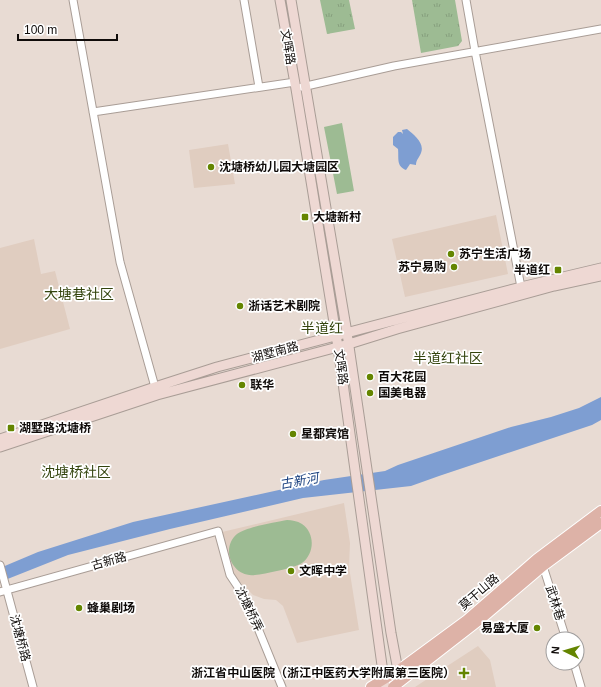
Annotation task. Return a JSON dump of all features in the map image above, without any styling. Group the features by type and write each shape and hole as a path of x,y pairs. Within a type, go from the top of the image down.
{"main road":[{"name":"文晖路","path":"280,0 338,347 384,683"},
{"name":"文晖路","path":"291,0 348,333 391,633 399,670 398,685"},
{"name":"湖墅南路","path":"0,439 155,387 217,368 521,287 601,268"},
{"name":"湖墅南路","path":"0,447 158,395 349,344 397,329 554,286 601,276"},
{"name":"莫干山路","path":"371,687 384,683 399,670 467,620 537,559 601,511"},
{"name":"莫干山路","path":"398,685 483,617 543,566 601,523"}],"street":[{"path":"73,0 120,262 146,360 155,387"},
{"path":"244,0 259,87"},
{"path":"466,0 521,287"},
{"path":"93,112 259,87 295,85 306,86 361,73 601,29"},
{"name":"古新路","path":"4,589 218,531"},
{"name":"沈塘桥弄","path":"218,531 230,575 246,599 282,687"},
{"name":"沈塘桥路","path":"0,565 4,589 33,687"},
{"name":"武林巷","path":"543,566 563,631"},
{"path":"576,671 581,687"}],"shaded area":[{"name":"沈塘桥幼儿园大塘园区","path":"228,144 235,184 194,188 189,150"},
{"path":"496,215 508,274 405,297 392,239"},
{"path":"34,239 41,274 55,271 70,329 0,349 0,248"},
{"name":"文晖中学","path":"344,503 350,543 349,567 359,630 297,643 283,606 276,600 264,599 253,595 234,576 222,532"},
{"name":"浙江省中山医院（浙江中医药大学附属第三医院）","path":"478,646 490,660 496,687 415,687"}],"green space":[{"path":"320,0 349,0 355,29 327,34"},
{"path":"412,0 455,0 462,41 458,46 421,53"},
{"path":"342,123 354,191 337,194 324,127"},
{"path":"287,520 302,524 309,532 312,543 311,549 306,559 302,563 286,569 255,575 247,575 240,572 235,567 231,561 229,547 237,534 241,531 254,527"}],"water":[{"path":"407,129 418,140 422,149 416,165 410,164 406,170 399,164 398,149 393,145 393,137 398,132 403,134 402,130"},
{"path":"601,397 601,420 592,425 411,486 303,498 170,529 68,555 0,582 0,568 38,552 133,522 324,480 385,471 398,465 511,427 579,408"}],"place":[{"name":"沈塘桥幼儿园大塘园区","path":"211,167"},
{"name":"大塘新村","path":"305,217"},
{"name":"苏宁生活广场","path":"451,254"},
{"name":"苏宁易购","path":"454,267"},
{"name":"半道红","path":"558,270"},
{"name":"浙话艺术剧院","path":"240,306"},
{"name":"百大花园","path":"370,377"},
{"name":"联华","path":"242,385"},
{"name":"国美电器","path":"370,393"},
{"name":"湖墅路沈塘桥","path":"11,428"},
{"name":"星都宾馆","path":"293,434"},
{"name":"文晖中学","path":"291,571"},
{"name":"蜂巢剧场","path":"79,608"},
{"name":"易盛大厦","path":"537,628"},
{"name":"浙江省中山医院（浙江中医药大学附属第三医院）","path":"464,673"}],"district":[{"name":"大塘巷社区","path":"79,294"},
{"name":"半道红","path":"322,328"},
{"name":"半道红社区","path":"448,358"},
{"name":"沈塘桥社区","path":"76,472"}],"water label":[{"name":"古新河","path":"299,481"}]}
